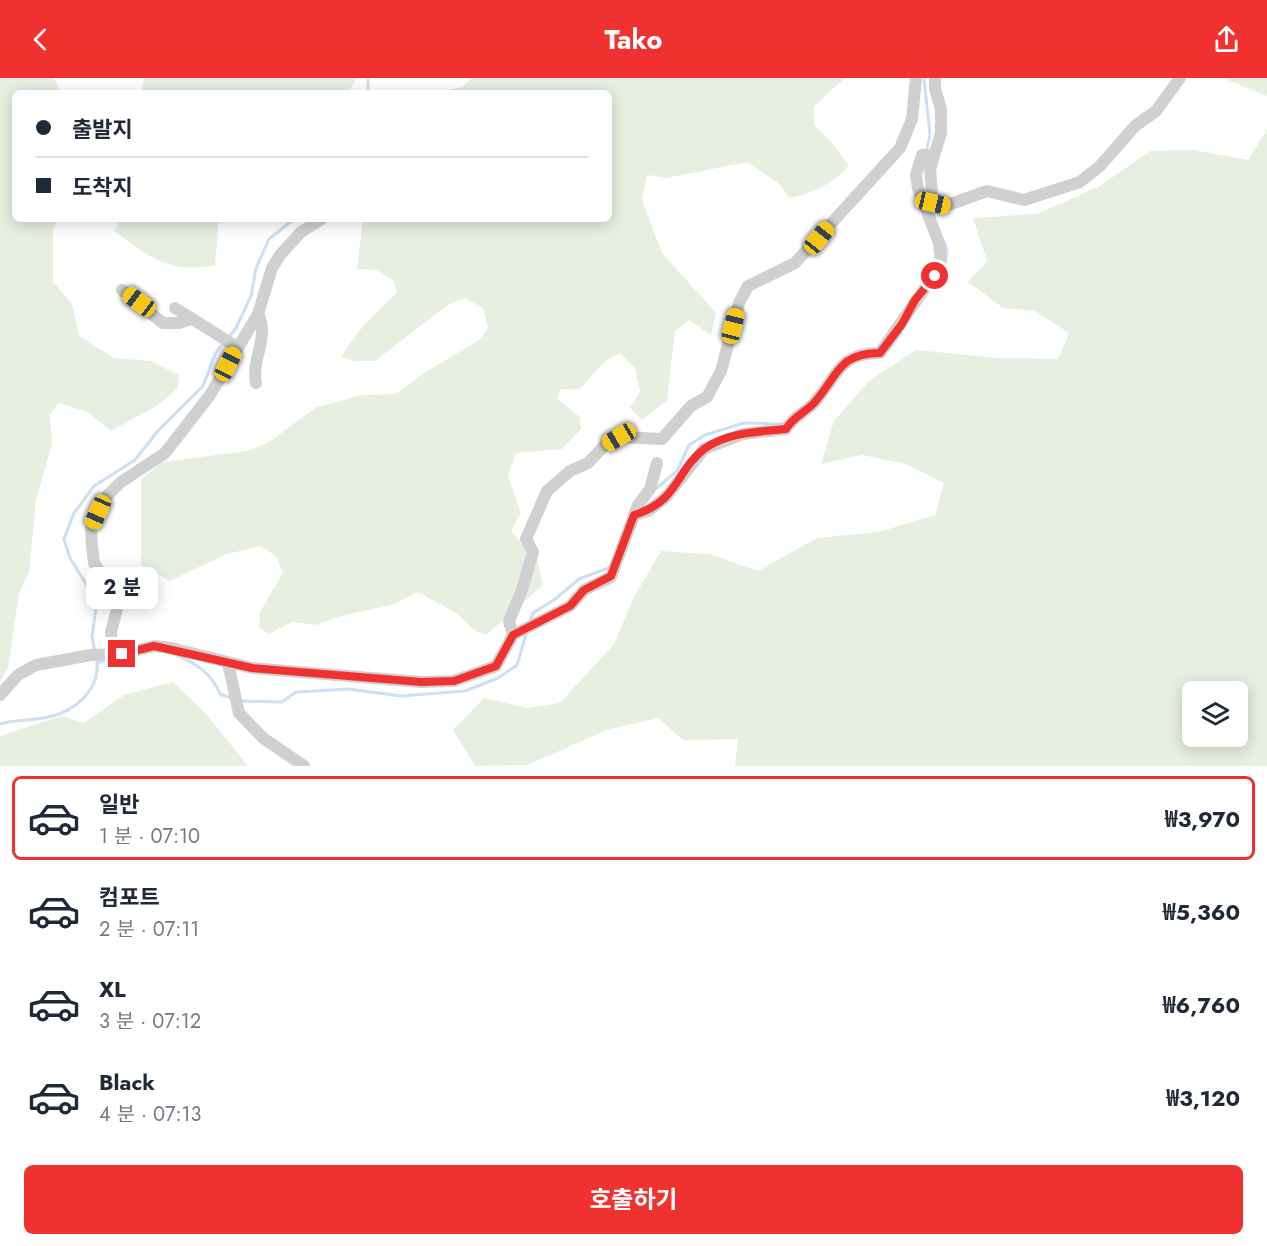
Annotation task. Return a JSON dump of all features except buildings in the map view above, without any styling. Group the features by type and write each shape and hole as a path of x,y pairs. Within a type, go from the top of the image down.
{"street":[{"path":"513,635 509,621 522,590 532,552 526,539 547,491 570,471 588,463 605,445 619,437 662,439 692,406 707,397 721,371 739,303 748,286 795,263 844,207 880,173 900,148 912,119 916,78"},
{"path":"636,510 648,511 666,497 704,449 743,434 788,424 803,414 820,396 841,365 850,358 866,353 880,353 941,264 942,255 939,243 918,188 916,175 941,133 941,110 935,78"},
{"path":"929,155 933,203 945,206 987,191 1024,200 1080,182 1087,177 1100,166 1135,126 1156,111 1180,78"},
{"path":"102,655 117,609 115,594 94,563 91,529 107,496 120,482 165,453 210,395 235,345 258,314 272,268 280,255 301,232 317,222"},
{"path":"122,290 163,323 179,323 191,319"},
{"path":"175,308 235,345"},
{"path":"256,383 254,372 264,325 258,314"},
{"path":"0,695 18,675 36,664 154,646 252,668 421,682 454,681 496,666 513,635 570,606 584,590 611,576 636,510 650,489 657,463"},
{"path":"228,663 238,713 262,738 304,766"}],"shaded area":[{"path":"0,78 54,78 60,90 12,90 12,222 57,222 53,229 53,282 72,304 79,336 114,358 151,361 179,375 178,388 158,405 111,431 88,412 59,403 50,415 52,444 36,500 29,572 19,593 8,668 0,681"},
{"path":"144,78 356,78 350,90 142,90"},
{"path":"472,78 845,78 814,106 814,125 833,144 849,166 822,187 789,198 779,184 748,162 666,178 647,175 642,200 662,253 716,313 711,335 689,320 675,331 667,400 642,420 630,408 640,391 635,368 620,353 606,360 579,390 561,389 557,399 580,417 581,429 562,449 516,453 508,475 521,513 511,531 537,560 543,585 486,635 474,630 458,614 418,592 394,604 337,617 316,625 292,622 269,634 259,627 260,612 283,573 276,556 260,546 224,555 170,581 141,565 141,480 162,462 247,451 269,442 315,408 361,395 396,394 424,373 481,339 488,327 483,308 465,298 446,306 375,361 355,361 341,357 357,333 397,292 394,281 377,270 357,269 363,222 612,222 612,90 446,90 462,87"},
{"path":"1223,78 1267,78 1267,96"},
{"path":"1267,129 1267,766 735,766 738,739 683,740 658,718 606,730 528,765 475,766 453,730 484,698 528,708 560,703 614,644 634,597 661,551 709,554 758,571 817,538 879,532 935,515 944,483 906,464 862,455 821,464 834,421 869,381 916,350 998,358 1058,359 1069,333 1035,311 1003,308 968,282 987,261 973,218 1037,214 1100,186 1150,151 1194,150 1248,160"},
{"path":"119,222 219,222 215,265 185,267 161,261 114,231"},
{"path":"173,682 206,714 248,766 0,766 0,736 61,716 84,723 124,695"}],"waterway":[{"path":"368,78 368,90"},
{"path":"924,78 930,135 926,152"},
{"path":"229,337 236,328 251,296 256,268 269,239 290,222"},
{"path":"944,242 947,250 946,259"},
{"path":"889,349 901,333"},
{"path":"95,653 92,636 97,602 70,558 64,539 74,513 94,486 135,460 157,432 203,386 215,354 224,342"},
{"path":"653,491 677,471 689,445 705,435 744,423 783,424"},
{"path":"530,622 533,613 554,600 579,579 611,567"},
{"path":"240,701 282,702 296,692 348,689 401,696 465,691 498,678 517,665 527,631"},
{"path":"174,654 202,669 220,694 231,698"},
{"path":"97,663 110,660"},
{"path":"0,724 48,717 76,705 94,682 97,662"}],"route":[{"path":"122,654 154,646 252,668 421,682 454,681 496,666 505,654 513,635 570,606 584,590 611,576 634,515 648,511 666,497 704,449 743,434 786,429 791,420 803,414 820,396 841,365 850,358 866,353 880,353 902,324 915,300 935,276"}]}
